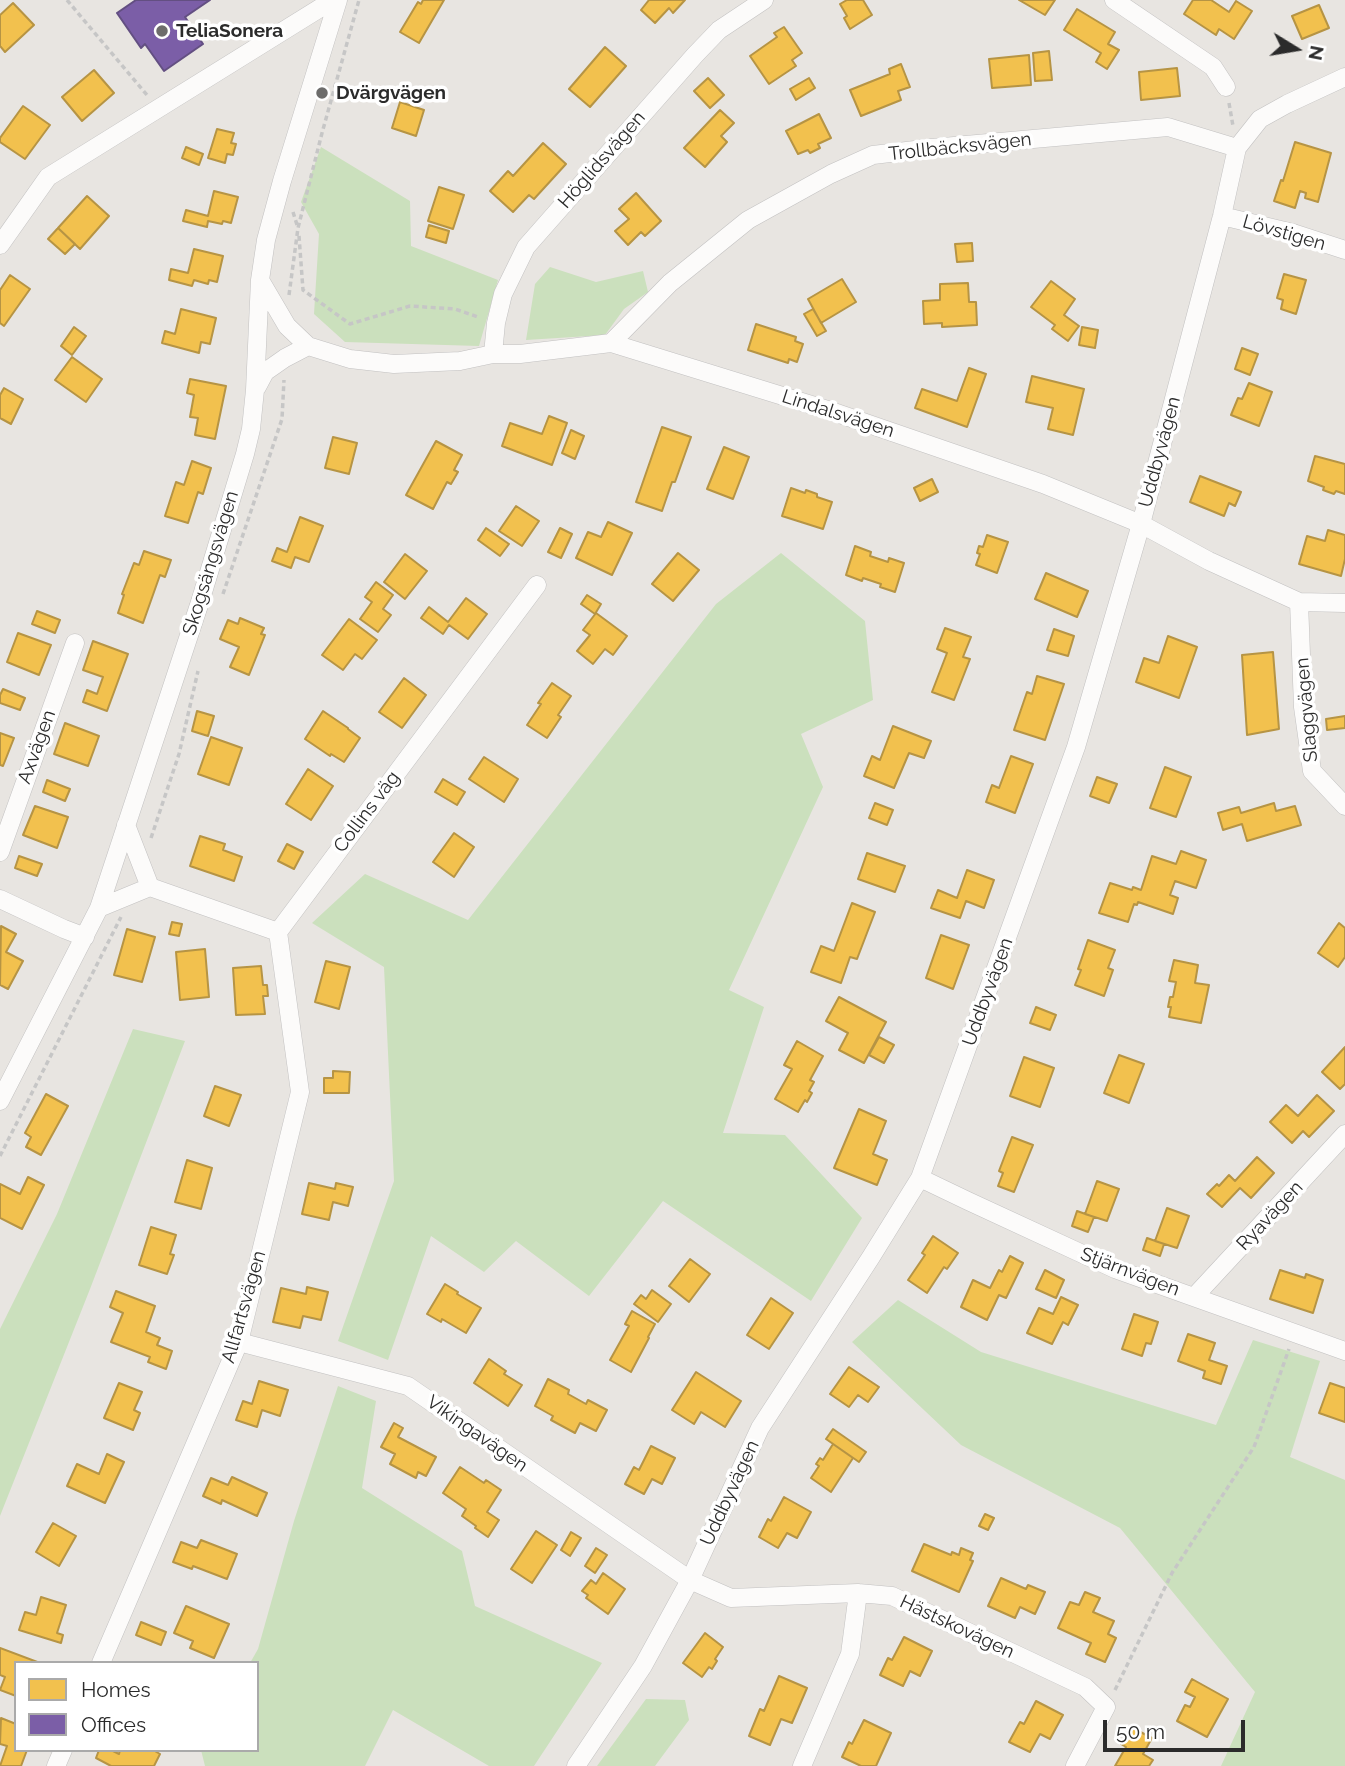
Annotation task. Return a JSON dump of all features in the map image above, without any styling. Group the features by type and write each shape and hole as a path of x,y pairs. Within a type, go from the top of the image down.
{"street":[{"path":"0,245 48,177 335,0"},
{"name":"Skogsängsvägen","path":"0,1101 99,908 200,602 251,429 260,279 266,240 335,0"},
{"name":"Höglidsvägen","path":"493,354 496,323 503,294 526,247 719,30 764,0"},
{"path":"1114,0 1213,67 1226,87"},
{"path":"1237,148 1260,119 1345,77"},
{"name":"Trollbäcksvägen","path":"611,343 670,284 748,220 831,174 873,155 1168,127 1237,148"},
{"name":"Uddbyvägen","path":"576,1766 643,1666 690,1580 760,1428 872,1257 920,1178 1076,747 1141,524 1222,216 1237,148"},
{"name":"Lövstigen","path":"1222,216 1293,233 1345,250"},
{"name":"Lindalsvägen","path":"260,279 287,326 308,346 350,359 394,364 460,361 493,354 520,354 611,343 828,410 1043,484 1141,524 1209,561 1299,602 1345,603"},
{"path":"255,390 265,372 308,346"},
{"name":"Collins väg","path":"278,932 537,585"},
{"name":"Slaggvägen","path":"1299,602 1303,707 1312,771 1345,806"},
{"name":"Axvägen","path":"0,852 75,643"},
{"path":"125,825 150,887"},
{"path":"99,908 150,887 278,932"},
{"path":"0,899 85,937"},
{"name":"Allfartsvägen","path":"102,1661 239,1342 300,1092 278,932"},
{"name":"Ryavägen","path":"1194,1297 1345,1134"},
{"name":"Stjärnvägen","path":"920,1178 1115,1269 1345,1351"},
{"name":"Vikingavägen","path":"239,1342 408,1386 690,1580"},
{"name":"Hästskovägen","path":"690,1580 731,1598 858,1593 892,1596 1085,1687 1106,1707"},
{"path":"802,1766 850,1654 858,1593"},
{"path":"1075,1766 1106,1707"}],"path":[{"path":"67,0 159,109"},
{"path":"1226,87 1237,148"},
{"path":"282,181 298,228 303,290 350,324 410,306 455,309 496,323"},
{"path":"1106,1707 1171,1573 1254,1447 1294,1333"}],"green space":[{"path":"321,147 410,201 411,246 498,280 479,346 345,342 314,314 319,234 301,202"},
{"path":"550,267 596,282 643,271 648,292 624,309 605,335 526,340 535,284"},
{"path":"781,553 865,621 873,700 801,734 823,787 729,990 764,1007 723,1133 785,1135 862,1218 811,1301 663,1201 589,1296 516,1241 484,1272 431,1236 388,1360 338,1341 394,1181 384,967 312,923 365,874 468,920 716,604"},
{"path":"133,1029 185,1041 0,1516 0,1329 57,1214"},
{"path":"898,1300 981,1352 1216,1425 1253,1340 1320,1361 1290,1457 1345,1480 1345,1766 1221,1766 1255,1692 1120,1528 961,1445 852,1342"},
{"path":"338,1386 376,1401 362,1488 462,1551 475,1606 602,1663 534,1766 489,1766 393,1710 365,1766 205,1766 202,1752 259,1752 259,1661 251,1661 258,1649 294,1521"},
{"path":"646,1699 685,1700 689,1720 655,1766 597,1766"}],"building: Homes":[{"path":"423,0 444,0 419,43 400,32 418,2 421,4"},
{"path":"649,0 685,0 673,13 669,8 655,23 641,10"},
{"path":"847,0 863,0 872,15 850,29 840,4"},
{"path":"1019,0 1055,0 1045,15"},
{"path":"1193,0 1211,0 1229,12 1236,1 1252,11 1234,39 1219,29 1216,35 1184,14"},
{"path":"13,3 34,25 5,52 0,46 0,15"},
{"path":"1319,5 1329,28 1302,39 1292,16"},
{"path":"1077,9 1115,32 1108,44 1119,50 1107,69 1096,62 1101,53 1064,30"},
{"path":"784,27 802,53 792,60 796,66 769,84 750,56 777,37 774,33"},
{"path":"605,47 626,66 590,107 569,89"},
{"path":"1049,51 1052,80 1035,81 1033,53"},
{"path":"1029,55 1031,85 992,88 989,59"},
{"path":"901,64 910,87 898,91 901,100 861,116 850,90 890,74 889,69"},
{"path":"1177,68 1180,96 1141,100 1139,72"},
{"path":"94,70 114,93 82,121 62,97"},
{"path":"708,78 724,95 710,108 694,91"},
{"path":"809,78 815,88 796,100 790,89"},
{"path":"400,102 424,110 416,136 392,128"},
{"path":"23,106 50,125 25,159 0,142 0,138"},
{"path":"720,110 734,123 721,136 727,142 705,167 684,148"},
{"path":"819,114 831,138 818,144 820,148 810,153 808,150 798,154 786,131"},
{"path":"217,129 234,133 231,143 236,144 233,155 227,154 225,163 208,158"},
{"path":"1295,142 1331,153 1318,202 1305,198 1306,193 1300,191 1295,208 1274,201"},
{"path":"543,143 566,164 534,199 529,195 513,212 490,191 508,171 513,176"},
{"path":"186,147 203,154 199,165 182,158"},
{"path":"439,187 464,195 453,229 428,221"},
{"path":"214,191 238,197 231,223 208,221 207,227 183,221 186,210 208,216"},
{"path":"636,193 661,221 645,236 641,232 628,245 615,231 629,219 619,209"},
{"path":"87,196 109,216 80,249 58,228"},
{"path":"429,225 449,231 446,243 426,237"},
{"path":"58,228 75,244 65,254 48,239"},
{"path":"972,243 973,261 957,262 955,244"},
{"path":"194,249 223,256 217,282 209,280 208,284 194,280 192,286 169,280 171,269 188,273"},
{"path":"1284,274 1306,280 1296,314 1281,309 1283,300 1277,298"},
{"path":"10,275 30,289 4,326 0,323 0,290"},
{"path":"842,279 856,302 821,323 808,299"},
{"path":"1051,281 1075,299 1064,315 1079,326 1068,341 1052,329 1055,325 1031,307"},
{"path":"968,283 969,302 976,302 977,325 942,327 942,323 924,324 923,301 940,300 940,284"},
{"path":"181,309 216,318 210,344 201,342 199,353 162,343 165,331 175,334"},
{"path":"813,309 826,331 817,336 804,314"},
{"path":"756,324 796,337 795,341 803,344 797,362 789,359 788,363 748,350"},
{"path":"74,327 86,336 72,355 61,346"},
{"path":"1082,327 1098,330 1095,348 1079,345"},
{"path":"1242,348 1258,354 1250,375 1235,369"},
{"path":"72,357 102,379 86,402 55,380"},
{"path":"969,368 986,374 967,427 915,408 922,389 957,401"},
{"path":"1032,376 1084,389 1073,435 1048,429 1053,408 1026,402"},
{"path":"190,379 226,386 215,439 195,435 198,418 190,417 194,395 187,393"},
{"path":"1249,383 1272,392 1259,426 1231,415 1238,398 1242,399"},
{"path":"4,388 23,399 11,424 0,418 0,395"},
{"path":"549,416 567,423 552,465 502,446 510,423 542,434"},
{"path":"662,427 691,437 662,511 636,502"},
{"path":"571,430 584,436 575,459 562,453"},
{"path":"333,437 357,443 349,474 325,468"},
{"path":"436,441 462,455 454,470 458,472 451,484 447,482 433,509 406,495"},
{"path":"724,447 749,457 733,499 707,489"},
{"path":"1315,456 1345,464 1345,494 1336,491 1334,494 1308,481"},
{"path":"192,461 211,468 203,494 198,492 188,523 165,516 176,482 184,485"},
{"path":"1200,476 1241,492 1235,506 1229,503 1224,516 1190,502"},
{"path":"932,479 938,492 920,501 914,488"},
{"path":"791,488 805,493 806,490 832,502 823,529 782,516"},
{"path":"516,506 539,521 522,546 499,531"},
{"path":"300,517 323,526 309,562 295,557 291,568 272,561 277,548 287,552"},
{"path":"608,522 632,533 612,575 576,558 588,532 601,537"},
{"path":"486,528 509,544 500,556 478,540"},
{"path":"560,528 572,534 561,558 548,552"},
{"path":"1328,530 1345,535 1345,559 1341,576 1299,564 1307,536 1325,541"},
{"path":"987,535 1008,542 997,573 976,565 980,554 977,553 979,546 983,547"},
{"path":"855,546 871,552 870,556 888,562 889,558 904,563 895,592 880,587 881,584 846,575"},
{"path":"144,551 171,560 165,577 160,575 143,623 118,613 134,563 139,565"},
{"path":"678,553 699,570 673,601 652,584"},
{"path":"405,554 427,571 405,599 384,582"},
{"path":"1046,573 1088,591 1077,617 1035,599"},
{"path":"376,582 393,595 383,609 391,615 378,632 360,619 372,602 365,597"},
{"path":"587,595 601,604 595,614 581,604"},
{"path":"466,598 487,614 468,639 449,625 443,634 421,618 429,607 448,622"},
{"path":"37,611 60,620 55,633 32,624"},
{"path":"596,613 627,636 613,655 605,649 593,664 577,651 590,635 583,630"},
{"path":"240,618 264,628 261,634 265,635 249,675 230,667 239,647 220,639 228,620 238,624"},
{"path":"349,619 377,640 362,659 355,654 343,670 322,655"},
{"path":"945,628 971,637 963,657 970,659 954,700 932,692 947,653 937,649"},
{"path":"1054,629 1074,636 1068,656 1047,650"},
{"path":"18,633 51,645 39,675 7,662"},
{"path":"1168,636 1197,647 1179,698 1136,682 1144,658 1159,663"},
{"path":"93,641 128,654 107,711 83,702 87,690 97,694 103,677 83,670"},
{"path":"1273,652 1279,729 1247,735 1242,655"},
{"path":"1037,676 1064,684 1045,740 1014,730 1027,692 1032,694"},
{"path":"404,678 426,695 402,728 379,712"},
{"path":"552,683 571,696 547,738 527,725"},
{"path":"3,689 25,698 20,710 0,703"},
{"path":"197,711 214,716 208,736 192,731"},
{"path":"323,711 360,738 344,762 305,739"},
{"path":"1345,716 1345,728 1327,730 1326,719"},
{"path":"65,723 99,736 88,766 54,754"},
{"path":"893,726 931,741 924,758 909,753 894,788 864,776 872,756 880,760"},
{"path":"0,733 14,738 3,766 0,765"},
{"path":"211,737 242,748 229,785 198,774"},
{"path":"1011,756 1033,764 1015,813 986,802 992,785 999,788"},
{"path":"484,757 518,779 504,802 469,779"},
{"path":"1165,767 1191,777 1176,817 1150,808"},
{"path":"308,769 333,786 311,820 286,804"},
{"path":"1097,777 1117,784 1109,803 1090,796"},
{"path":"443,779 465,792 457,805 435,792"},
{"path":"47,780 70,789 65,801 43,792"},
{"path":"875,803 893,810 887,825 869,818"},
{"path":"1274,803 1276,811 1295,806 1301,825 1247,841 1242,824 1223,830 1218,813 1239,807 1241,813"},
{"path":"35,806 68,817 57,848 23,835"},
{"path":"454,833 474,847 454,877 433,862"},
{"path":"200,836 225,844 223,850 242,857 234,881 190,866"},
{"path":"287,844 303,852 294,869 278,861"},
{"path":"1181,851 1206,860 1196,888 1175,881 1170,895 1178,898 1173,914 1138,902 1137,905 1134,904 1128,922 1099,913 1110,883 1141,890 1152,856 1176,864"},
{"path":"867,853 905,866 895,892 858,879"},
{"path":"19,856 42,864 37,876 15,868"},
{"path":"967,870 994,880 984,908 966,901 960,918 931,908 938,890 957,898"},
{"path":"852,903 875,912 857,959 850,957 841,983 811,972 821,946 834,951"},
{"path":"172,922 182,924 179,936 169,934"},
{"path":"1339,923 1345,928 1345,957 1338,967 1318,953"},
{"path":"1,926 16,934 6,952 23,961 8,989 0,985"},
{"path":"127,929 155,937 142,982 114,975"},
{"path":"941,935 969,945 953,989 926,978"},
{"path":"1088,940 1115,950 1108,968 1113,970 1104,996 1075,985"},
{"path":"205,949 209,997 180,1000 176,952"},
{"path":"1174,960 1198,965 1195,983 1209,985 1201,1023 1169,1017 1170,997 1173,997 1176,982 1169,981"},
{"path":"326,961 350,967 339,1009 315,1002"},
{"path":"261,966 263,985 267,985 268,996 263,996 265,1014 236,1015 233,968"},
{"path":"839,997 886,1022 864,1063 839,1050 848,1033 826,1021"},
{"path":"1036,1007 1056,1015 1050,1030 1030,1023"},
{"path":"879,1037 894,1045 884,1063 869,1055"},
{"path":"797,1041 823,1056 810,1080 814,1082 809,1091 812,1093 798,1112 775,1099 792,1069 784,1065"},
{"path":"1345,1047 1345,1084 1340,1089 1322,1072"},
{"path":"1119,1055 1144,1064 1129,1103 1104,1093"},
{"path":"1024,1057 1054,1068 1040,1107 1010,1096"},
{"path":"333,1071 350,1072 349,1093 324,1093 324,1078 333,1078"},
{"path":"215,1086 241,1095 229,1126 204,1116"},
{"path":"46,1094 68,1106 41,1155 26,1147 31,1137 25,1133"},
{"path":"1317,1095 1334,1111 1309,1137 1303,1131 1292,1143 1270,1122 1286,1105 1298,1116"},
{"path":"859,1109 886,1121 873,1154 887,1160 877,1185 834,1168"},
{"path":"1012,1137 1033,1145 1014,1192 998,1186 1003,1173 999,1171"},
{"path":"1257,1157 1274,1173 1251,1198 1240,1188 1222,1207 1207,1194 1229,1175 1235,1181"},
{"path":"187,1160 212,1168 201,1209 175,1202"},
{"path":"28,1177 44,1185 22,1229 0,1218 0,1184 20,1194"},
{"path":"1097,1181 1119,1189 1107,1221 1085,1214"},
{"path":"309,1183 335,1189 336,1183 353,1187 348,1206 333,1202 329,1220 302,1214"},
{"path":"1167,1208 1189,1216 1177,1248 1155,1241"},
{"path":"1077,1211 1094,1217 1088,1232 1072,1226"},
{"path":"151,1227 176,1235 170,1254 174,1255 167,1274 139,1265"},
{"path":"933,1236 958,1253 947,1269 944,1267 927,1293 908,1280 925,1255 922,1253"},
{"path":"1147,1238 1164,1244 1160,1256 1143,1250"},
{"path":"1010,1256 1023,1263 1006,1298 999,1295 987,1320 961,1307 973,1280 990,1288"},
{"path":"690,1259 710,1274 689,1302 669,1286"},
{"path":"1045,1270 1064,1280 1056,1298 1036,1289"},
{"path":"1280,1270 1305,1278 1306,1274 1323,1280 1313,1313 1270,1299"},
{"path":"445,1284 481,1308 466,1333 427,1314"},
{"path":"307,1287 328,1292 321,1320 303,1316 300,1328 273,1322 281,1288 306,1294"},
{"path":"652,1290 671,1304 658,1322 634,1304 641,1295 646,1299"},
{"path":"116,1291 155,1306 146,1332 160,1338 157,1345 172,1351 166,1369 148,1362 150,1357 111,1342 123,1313 110,1307"},
{"path":"1061,1297 1078,1305 1068,1325 1063,1322 1052,1344 1027,1333 1039,1308 1053,1314"},
{"path":"771,1298 793,1313 769,1349 747,1335"},
{"path":"632,1311 655,1324 631,1372 610,1360 629,1326 625,1324"},
{"path":"1134,1314 1158,1322 1151,1344 1146,1343 1142,1356 1122,1349"},
{"path":"1188,1334 1215,1343 1209,1360 1227,1366 1221,1384 1203,1378 1205,1371 1178,1361"},
{"path":"489,1359 506,1371 504,1374 522,1385 508,1406 474,1383"},
{"path":"849,1367 879,1387 868,1402 858,1395 849,1407 830,1394"},
{"path":"696,1372 741,1401 725,1427 701,1412 694,1424 672,1410"},
{"path":"548,1379 569,1390 568,1394 586,1404 588,1400 607,1410 596,1431 580,1423 575,1433 551,1420 553,1416 535,1406"},
{"path":"259,1381 288,1390 280,1416 262,1410 257,1427 236,1420 243,1401 252,1404"},
{"path":"119,1383 142,1392 134,1410 140,1413 133,1430 104,1418"},
{"path":"1330,1383 1345,1388 1345,1422 1319,1413"},
{"path":"394,1423 403,1428 398,1437 436,1457 426,1476 418,1472 416,1478 390,1464 395,1454 381,1447"},
{"path":"833,1429 866,1452 859,1462 826,1439"},
{"path":"833,1444 853,1458 831,1492 811,1478 819,1466 816,1464 820,1458 823,1460"},
{"path":"651,1446 675,1458 662,1484 652,1479 644,1494 625,1484 634,1467 639,1470"},
{"path":"107,1454 124,1462 105,1503 67,1486 77,1464 99,1474"},
{"path":"460,1467 484,1483 486,1480 501,1490 487,1512 499,1520 488,1537 462,1516 466,1509 443,1493"},
{"path":"232,1477 267,1493 257,1516 222,1500 221,1504 203,1496 211,1478 228,1485"},
{"path":"784,1497 811,1512 797,1538 787,1533 778,1548 759,1537"},
{"path":"985,1514 994,1518 988,1530 979,1526"},
{"path":"53,1523 76,1536 59,1566 36,1552"},
{"path":"536,1531 557,1545 532,1583 511,1569"},
{"path":"571,1532 581,1538 570,1556 561,1550"},
{"path":"201,1540 237,1554 227,1579 193,1566 192,1569 173,1562 181,1542 197,1548"},
{"path":"924,1544 951,1555 952,1552 959,1555 961,1548 973,1553 970,1560 973,1561 959,1592 912,1571"},
{"path":"596,1548 607,1555 595,1573 585,1566"},
{"path":"603,1573 625,1589 608,1614 586,1598 588,1595 582,1591 591,1580 596,1584"},
{"path":"1001,1578 1026,1589 1028,1585 1045,1592 1035,1614 1020,1607 1015,1618 988,1606"},
{"path":"1085,1592 1100,1598 1093,1612 1114,1621 1108,1634 1116,1638 1105,1662 1086,1654 1091,1643 1058,1628 1070,1602 1079,1605"},
{"path":"41,1597 66,1605 57,1633 63,1635 61,1643 19,1630 25,1612 36,1615"},
{"path":"186,1606 229,1624 214,1658 190,1648 193,1641 174,1633"},
{"path":"141,1622 166,1632 161,1645 136,1635"},
{"path":"705,1633 723,1647 712,1669 709,1667 702,1677 683,1663"},
{"path":"904,1637 932,1651 920,1676 910,1671 903,1686 880,1675 888,1658 892,1660"},
{"path":"0,1648 35,1661 14,1661 14,1695 0,1690 5,1677 0,1675"},
{"path":"779,1676 807,1688 792,1723 781,1719 770,1745 749,1736 760,1709 764,1711"},
{"path":"1192,1679 1228,1699 1207,1737 1177,1721 1185,1705 1190,1707 1195,1697 1185,1692"},
{"path":"1036,1701 1063,1715 1050,1739 1040,1734 1030,1752 1009,1742 1020,1722 1024,1724"},
{"path":"1,1718 14,1723 14,1752 26,1752 21,1766 0,1766 7,1746 0,1744"},
{"path":"864,1720 891,1733 876,1766 861,1766 842,1757"},
{"path":"1131,1727 1152,1738 1143,1754 1153,1760 1149,1766 1115,1766 1126,1747 1121,1744"},
{"path":"98,1752 160,1754 154,1766 111,1766 96,1758"}],"building: Offices":[{"name":"TeliaSonera","path":"136,0 210,0 185,17 203,44 164,71 145,44 141,48 117,13"}],"place":[{"name":"TeliaSonera","path":"162,31"},
{"name":"Dvärgvägen","path":"322,93"}]}
